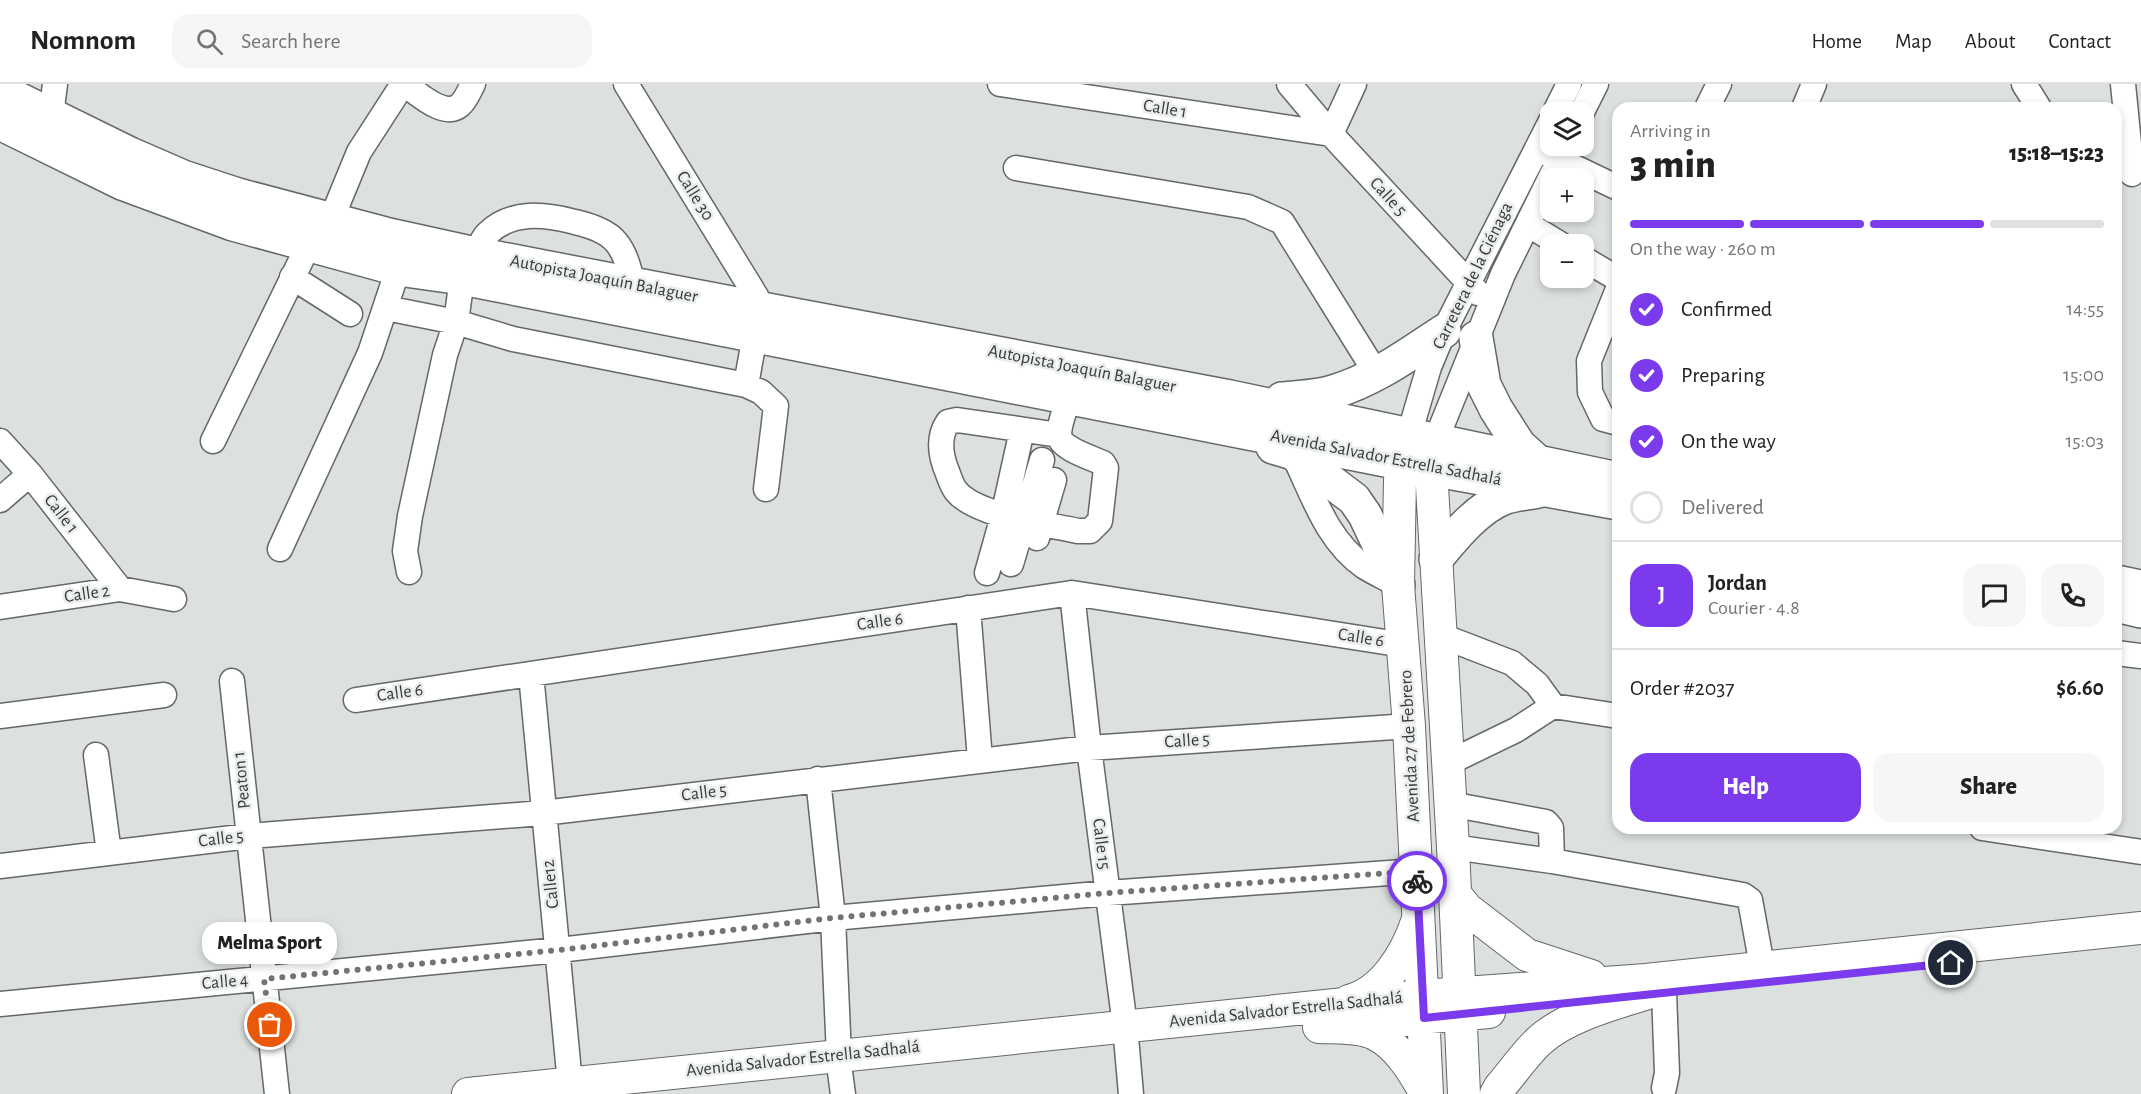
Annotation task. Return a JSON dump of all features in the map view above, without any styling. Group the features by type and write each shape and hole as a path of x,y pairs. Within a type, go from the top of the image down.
{"highway":[{"name":"Autopista Joaquín Balaguer","path":"6,98 51,116 183,177 238,195 384,234 469,266 758,322 1230,397"},
{"name":"Autopista Joaquín Balaguer","path":"6,98 122,183 233,224 398,269 469,266 633,284 758,322 1069,396 1153,412"},
{"path":"1230,397 1273,399 1331,393 1376,373 1444,331"},
{"path":"1436,559 1465,525 1494,504 1544,476 1519,445 1484,385 1476,338"},
{"name":"Avenida Salvador Estrella Sadhalá","path":"1230,397 1420,452"},
{"path":"1153,412 1293,453 1354,499 1365,515 1398,585"},
{"name":"Avenida Salvador Estrella Sadhalá","path":"1153,412 1420,452 1544,476 1612,480"},
{"name":"Avenida Salvador Estrella Sadhalá","path":"1544,476 1612,502"},
{"path":"2122,583 2141,587"},
{"path":"2122,606 2141,611"}],"main road":[{"name":"Avenida 27 de Febrero","path":"1420,452 1436,559 1442,636 1464,1094"},
{"name":"Avenida 27 de Febrero","path":"1420,452 1398,585 1404,645 1417,871 1426,1094"},
{"path":"1455,894 1467,909 1527,955 1599,978 1652,989"},
{"path":"1326,1016 1372,990 1388,975 1401,958 1418,918"},
{"name":"Avenida Salvador Estrella Sadhalá","path":"1652,989 1762,966 2141,928"},
{"name":"Avenida Salvador Estrella Sadhalá","path":"627,1094 840,1074 1126,1034 2141,944"},
{"path":"1496,1094 1500,1086 1539,1040 1559,1027 1652,989"},
{"path":"1326,1016 1354,1029 1374,1034 1396,1051 1414,1072 1426,1094"},
{"name":"Avenida Salvador Estrella Sadhalá","path":"468,1094 840,1074"}],"street":[{"path":"51,116 55,84"},
{"path":"331,220 359,152 404,84 442,109 453,110 462,104 473,84"},
{"name":"Calle 30","path":"626,84 756,296 758,322"},
{"name":"Calle 1","path":"1000,84 1331,134"},
{"name":"Calle 5","path":"1289,84 1331,134 1467,284 1490,305"},
{"path":"1331,134 1354,84"},
{"path":"1560,102 1569,84"},
{"path":"1587,102 1596,84"},
{"path":"1710,102 1719,84"},
{"path":"1806,102 1814,84"},
{"path":"2024,84 2035,102"},
{"path":"2123,84 2130,173"},
{"name":"Carretera de la Ciénaga","path":"1420,452 1429,367 1467,284 1540,145"},
{"name":"Carretera de la Ciénaga","path":"1420,452 1476,338 1503,274 1562,156"},
{"path":"1568,156 1612,184"},
{"path":"1016,168 1248,207 1282,222 1376,373"},
{"path":"409,572 405,551 410,516 445,355 456,322 469,266 486,235 500,224 527,214 556,217 590,226 615,240 627,260 633,284"},
{"path":"1528,225 1543,234"},
{"path":"213,441 309,244"},
{"path":"1594,265 1612,275"},
{"path":"280,549 370,353 398,269"},
{"path":"292,277 350,314"},
{"path":"1612,304 1589,361 1590,392 1602,419 1612,422"},
{"path":"386,308 456,322 513,339 746,385 761,392 776,406 766,489"},
{"path":"746,385 758,322"},
{"path":"1059,435 957,420 948,422 942,431 941,454 956,491 972,504 1023,519 1078,531 1090,531 1100,521 1105,465 1062,442 1059,435 1069,396"},
{"path":"1019,568 1023,519 1022,430"},
{"name":"Calle 1","path":"0,441 30,474 120,589"},
{"path":"987,573 1023,519 1048,470"},
{"path":"0,500 30,474"},
{"name":"Calle 2","path":"0,607 120,589 174,599"},
{"name":"Calle 6","path":"356,700 1072,593 1404,645"},
{"name":"Calle 15","path":"1072,593 1089,748 1126,1034 1131,1094"},
{"path":"968,609 980,760"},
{"path":"1442,636 1512,663 1537,684 1553,706"},
{"path":"2122,654 2141,656"},
{"name":"Calle12","path":"531,674 571,1089"},
{"name":"Peaton 1","path":"232,681 277,1094"},
{"path":"0,716 164,696"},
{"path":"1448,763 1516,730 1553,706 1612,715"},
{"name":"Calle 5","path":"0,866 249,836 543,813 1089,748 1409,726"},
{"path":"96,755 109,853"},
{"path":"818,779 833,918 840,1074"},
{"path":"1450,804 1546,822 1551,828 1551,861"},
{"path":"2022,834 2141,852"},
{"path":"1453,847 1551,861 1743,895 1750,900 1754,910 1762,966"},
{"name":"Calle 4","path":"0,1004 559,950 833,918 1108,893 1417,871"},
{"path":"1652,989 1667,1073 1664,1089"}],"way so far":[{"path":"270,1025 264,979 559,950 833,918 1108,893 1417,871 1417,881"}],"place":[{"name":"Melma Sport","path":"270,1025"}],"route":[{"path":"1417,881 1424,1018 1951,963"}]}
